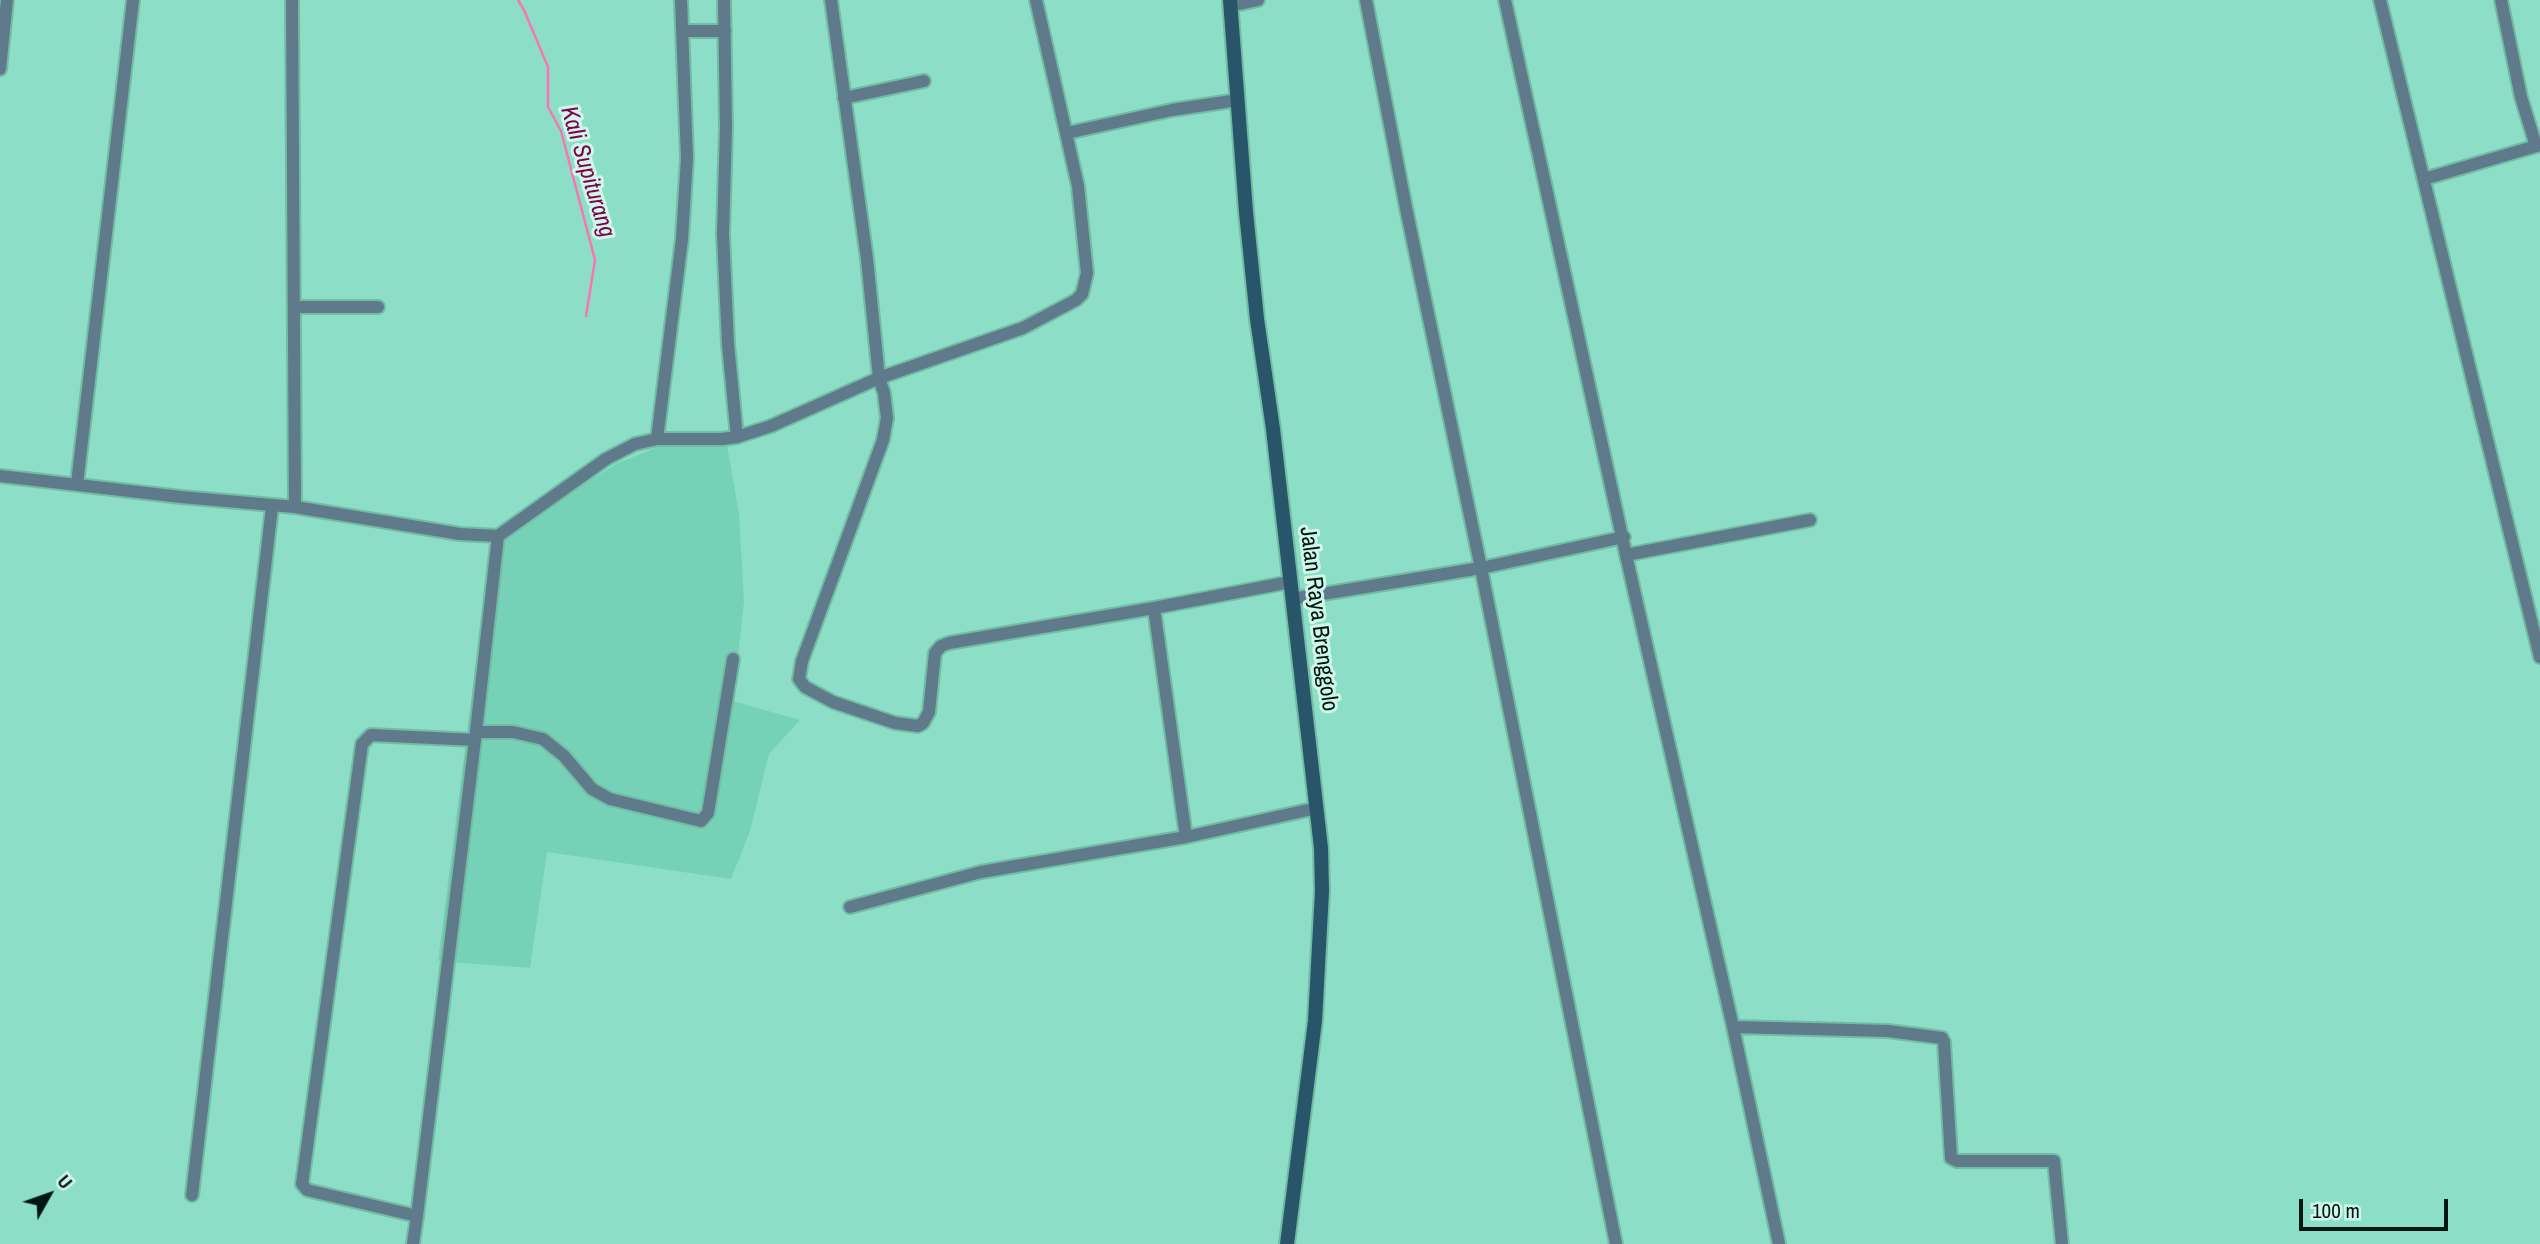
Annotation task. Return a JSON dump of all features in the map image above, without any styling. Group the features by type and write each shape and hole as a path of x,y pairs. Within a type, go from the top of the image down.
{"main road":[{"name":"Jalan Raya Brenggolo","path":"1230,3 1253,278 1321,848 1322,891 1315,1021 1287,1244"}],"street":[{"path":"0,69 6,0"},
{"path":"77,484 133,0"},
{"path":"292,0 295,508"},
{"path":"657,439 682,239 687,158 681,0"},
{"path":"724,0 723,234 727,344 737,437"},
{"path":"831,0 867,259 879,377 887,418 883,440 802,661 799,679 805,687 833,702 864,713 895,723 918,726 929,712 935,653 941,646 1290,582"},
{"path":"0,475 295,508 460,534 499,536 606,459 635,444 657,439 737,437 771,426 879,377 1023,328 1082,295 1087,273 1078,186 1036,0"},
{"path":"1230,3 1258,0"},
{"path":"1367,0 1406,208 1616,1244"},
{"path":"1505,0 1779,1244"},
{"path":"2380,0 2540,657"},
{"path":"2424,180 2538,146 2521,97 2501,0"},
{"path":"683,31 724,31"},
{"path":"845,98 924,81"},
{"path":"1067,133 1172,110 1238,100"},
{"path":"294,307 378,307"},
{"path":"192,1195 272,507"},
{"path":"1626,555 1810,520"},
{"path":"413,1244 499,536"},
{"path":"1292,599 1481,568 1624,537"},
{"path":"1154,608 1186,837"},
{"path":"417,1216 307,1190 302,1184 362,744 370,735 475,736 513,732 543,739 564,756 592,789 610,799 701,821 708,813 733,659"},
{"path":"850,907 981,872 1186,837 1317,808"},
{"path":"1733,1027 1888,1031 1942,1038 1951,1158 1957,1161 2054,1161 2062,1244"}],"shaded area":[{"path":"727,445 739,514 744,602 733,701 800,720 769,754 750,831 731,879 547,852 530,968 438,961 491,543 616,464 657,447"}],"waterway":[{"name":"Kali Supiturang","path":"518,0 548,67 548,107 561,131 595,260 586,316"}]}
